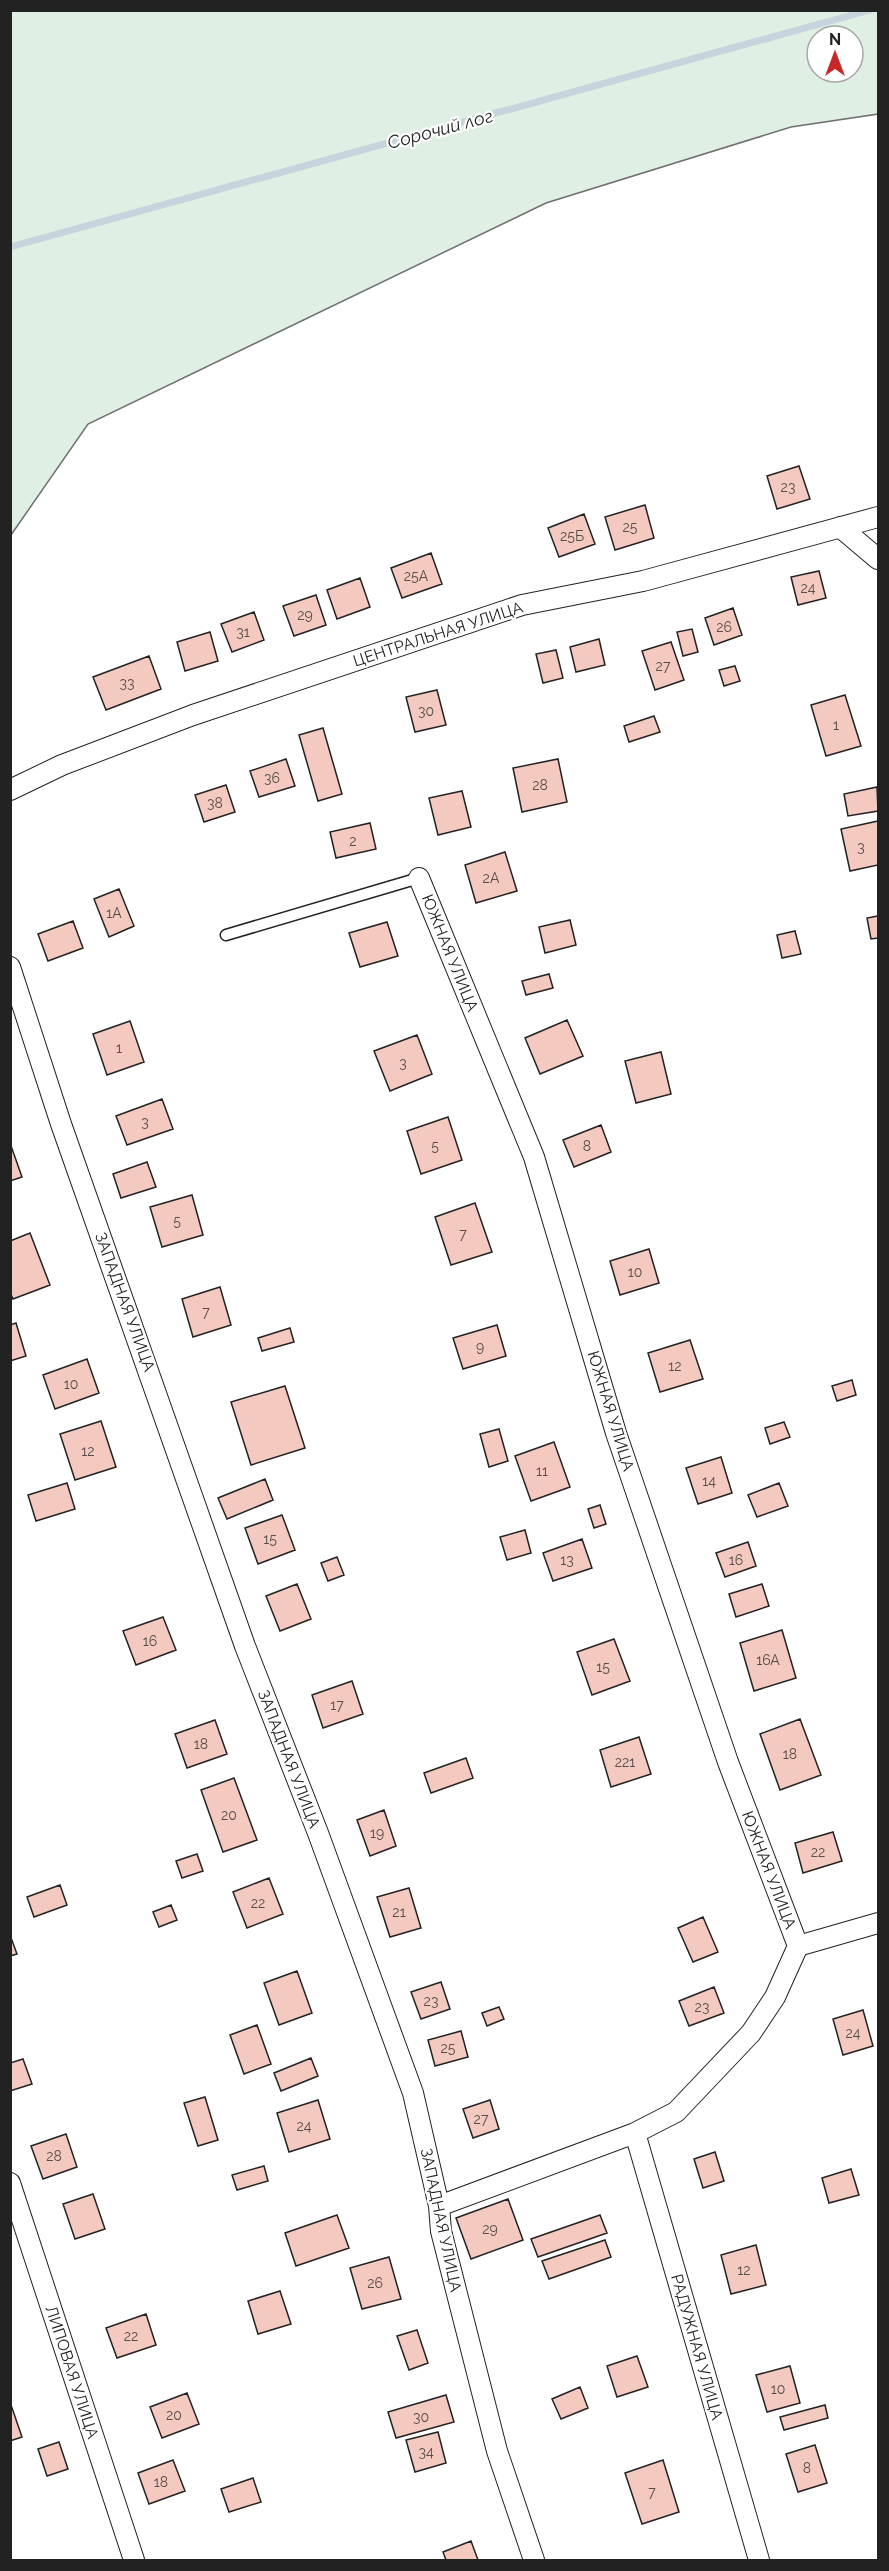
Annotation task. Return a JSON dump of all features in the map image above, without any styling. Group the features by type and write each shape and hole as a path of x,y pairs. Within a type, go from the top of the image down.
{"street":[{"name":"ЦЕНТРАЛЬНАЯ УЛИЦА","path":"10,790 62,765 193,715 522,605 643,581 879,517"},
{"path":"840,527 879,559"},
{"name":"ЮЖНАЯ УЛИЦА","path":"419,878 534,1157 620,1444 728,1761 798,1946"},
{"name":"ЗАПАДНАЯ УЛИЦА","path":"10,967 61,1124 245,1646 318,1833 413,2093 439,2206 441,2231 497,2451 534,2560"},
{"path":"439,2206 635,2133 676,2112 751,2032 775,1997 798,1946 879,1923"},
{"name":"РАДУЖНАЯ УЛИЦА","path":"635,2133 759,2560"},
{"name":"ЛИПОВАЯ УЛИЦА","path":"10,2183 134,2560"}],"lane":[{"path":"226,936 419,878"}],"green space":[{"path":"11,10 878,11 878,114 791,127 546,203 88,424 11,535"}],"building":[{"path":"799,466 810,499 777,509 767,476"},
{"path":"645,505 654,538 615,550 605,517"},
{"path":"584,514 595,544 559,557 548,528"},
{"path":"431,553 442,584 402,598 391,568"},
{"path":"819,571 826,598 798,605 791,577"},
{"path":"360,578 370,607 337,619 327,590"},
{"path":"316,595 326,625 294,636 283,606"},
{"path":"733,608 742,635 714,645 705,618"},
{"path":"254,612 264,640 232,652 221,624"},
{"path":"692,629 698,652 683,656 677,632"},
{"path":"210,632 218,661 185,671 177,642"},
{"path":"599,639 605,665 576,672 570,647"},
{"path":"671,642 684,680 655,690 642,651"},
{"path":"556,650 563,678 543,683 536,654"},
{"path":"149,656 161,689 106,710 93,677"},
{"path":"735,666 740,681 724,686 719,670"},
{"path":"437,690 446,725 415,732 406,697"},
{"path":"845,695 861,746 826,756 811,705"},
{"path":"654,716 660,732 629,742 624,726"},
{"path":"323,728 342,794 318,801 299,735"},
{"path":"286,759 295,786 259,797 250,771"},
{"path":"558,759 567,802 522,812 513,768"},
{"path":"226,785 235,812 204,822 195,795"},
{"path":"877,787 878,811 848,816 844,794"},
{"path":"462,791 471,827 438,835 429,798"},
{"path":"878,821 878,865 850,871 841,829"},
{"path":"370,823 376,849 336,858 330,832"},
{"path":"505,852 517,891 476,903 465,865"},
{"path":"119,889 134,926 109,937 94,899"},
{"path":"878,916 878,938 871,939 867,918"},
{"path":"570,920 576,945 545,953 539,927"},
{"path":"73,921 83,948 48,961 38,934"},
{"path":"387,922 398,956 360,967 349,933"},
{"path":"795,931 801,954 782,958 777,935"},
{"path":"549,974 553,988 526,995 522,981"},
{"path":"567,1020 583,1056 540,1074 525,1038"},
{"path":"130,1021 144,1062 107,1075 93,1034"},
{"path":"417,1035 432,1074 390,1091 374,1051"},
{"path":"661,1052 671,1094 636,1103 625,1061"},
{"path":"162,1099 173,1129 127,1145 116,1116"},
{"path":"448,1117 462,1160 421,1174 407,1131"},
{"path":"601,1125 611,1152 574,1167 563,1140"},
{"path":"10,1143 22,1177 10,1181"},
{"path":"147,1162 156,1187 121,1198 113,1174"},
{"path":"192,1195 203,1235 162,1247 150,1207"},
{"path":"475,1203 492,1252 451,1265 435,1217"},
{"path":"30,1233 50,1285 13,1299 10,1292 10,1241"},
{"path":"649,1249 659,1283 620,1295 610,1261"},
{"path":"220,1287 231,1325 193,1337 182,1299"},
{"path":"16,1323 26,1356 10,1361 10,1325"},
{"path":"497,1325 506,1356 463,1369 453,1338"},
{"path":"290,1328 294,1342 262,1351 258,1338"},
{"path":"690,1340 703,1379 660,1392 648,1353"},
{"path":"87,1359 99,1393 55,1409 43,1375"},
{"path":"852,1380 856,1395 837,1401 832,1386"},
{"path":"285,1386 305,1448 251,1465 231,1402"},
{"path":"101,1421 116,1467 75,1480 60,1434"},
{"path":"784,1422 790,1437 770,1444 765,1428"},
{"path":"499,1429 508,1461 489,1467 480,1434"},
{"path":"554,1442 570,1487 531,1501 515,1456"},
{"path":"721,1457 732,1493 698,1504 686,1468"},
{"path":"265,1479 273,1500 227,1519 218,1498"},
{"path":"67,1483 75,1509 36,1521 28,1495"},
{"path":"779,1483 788,1506 757,1517 748,1495"},
{"path":"600,1505 606,1524 594,1528 588,1509"},
{"path":"282,1515 295,1550 258,1564 245,1528"},
{"path":"525,1530 531,1553 507,1560 500,1537"},
{"path":"582,1539 592,1568 553,1581 543,1553"},
{"path":"748,1542 756,1566 725,1577 716,1553"},
{"path":"337,1557 344,1575 328,1581 321,1563"},
{"path":"297,1584 311,1619 280,1631 266,1596"},
{"path":"762,1584 769,1606 736,1617 729,1594"},
{"path":"163,1617 176,1650 136,1665 123,1631"},
{"path":"782,1630 796,1678 754,1691 740,1643"},
{"path":"614,1639 630,1681 592,1695 577,1652"},
{"path":"352,1681 363,1714 323,1728 312,1695"},
{"path":"800,1719 821,1775 780,1790 760,1734"},
{"path":"215,1720 227,1754 187,1768 175,1734"},
{"path":"639,1737 651,1774 611,1787 600,1750"},
{"path":"466,1758 473,1778 431,1793 424,1773"},
{"path":"234,1778 257,1840 223,1852 201,1790"},
{"path":"384,1810 396,1846 370,1856 357,1820"},
{"path":"833,1832 842,1861 803,1873 795,1843"},
{"path":"197,1854 203,1871 182,1878 176,1861"},
{"path":"269,1878 283,1914 247,1928 233,1892"},
{"path":"60,1885 67,1905 34,1917 27,1897"},
{"path":"409,1888 421,1928 390,1937 377,1897"},
{"path":"171,1905 177,1920 159,1927 153,1912"},
{"path":"703,1917 718,1952 693,1962 678,1928"},
{"path":"10,1935 17,1954 10,1956"},
{"path":"297,1971 312,2013 279,2025 264,1983"},
{"path":"441,1982 450,2009 421,2019 411,1992"},
{"path":"714,1987 724,2013 689,2026 679,2001"},
{"path":"499,2007 504,2019 487,2026 482,2013"},
{"path":"863,2010 873,2046 843,2055 833,2019"},
{"path":"257,2025 271,2064 244,2074 230,2035"},
{"path":"461,2031 468,2057 435,2066 428,2040"},
{"path":"311,2058 318,2076 281,2091 274,2073"},
{"path":"23,2059 32,2084 10,2091 10,2063"},
{"path":"205,2097 218,2140 198,2146 184,2103"},
{"path":"318,2100 330,2139 289,2152 277,2113"},
{"path":"490,2100 499,2129 473,2138 463,2109"},
{"path":"66,2134 77,2167 43,2179 31,2146"},
{"path":"715,2152 724,2181 703,2188 694,2159"},
{"path":"264,2166 268,2181 237,2190 232,2175"},
{"path":"851,2169 859,2195 829,2203 822,2178"},
{"path":"93,2194 105,2229 75,2239 63,2204"},
{"path":"508,2199 523,2240 471,2259 456,2218"},
{"path":"337,2215 349,2248 296,2266 285,2233"},
{"path":"600,2215 607,2233 538,2257 531,2239"},
{"path":"605,2240 611,2257 549,2279 542,2261"},
{"path":"756,2245 766,2285 731,2294 721,2255"},
{"path":"389,2257 401,2299 362,2309 350,2268"},
{"path":"280,2291 291,2324 258,2334 248,2301"},
{"path":"146,2314 156,2345 117,2358 106,2328"},
{"path":"417,2330 428,2363 409,2370 397,2336"},
{"path":"637,2356 648,2387 617,2397 607,2366"},
{"path":"790,2366 800,2403 767,2412 756,2375"},
{"path":"580,2387 588,2408 561,2419 552,2399"},
{"path":"187,2393 199,2424 162,2438 150,2407"},
{"path":"446,2395 454,2422 396,2438 388,2412"},
{"path":"10,2402 22,2437 10,2441"},
{"path":"825,2405 828,2418 784,2430 780,2417"},
{"path":"438,2432 446,2463 415,2472 406,2440"},
{"path":"59,2442 68,2469 47,2476 38,2449"},
{"path":"815,2445 827,2483 798,2492 786,2454"},
{"path":"173,2460 185,2491 149,2504 138,2473"},
{"path":"663,2460 679,2512 642,2524 625,2473"},
{"path":"253,2478 261,2502 229,2512 221,2489"},
{"path":"471,2541 478,2560 446,2560 443,2552"}],"waterway":[{"name":"Сорочий лог","path":"10,247 870,10"}]}
